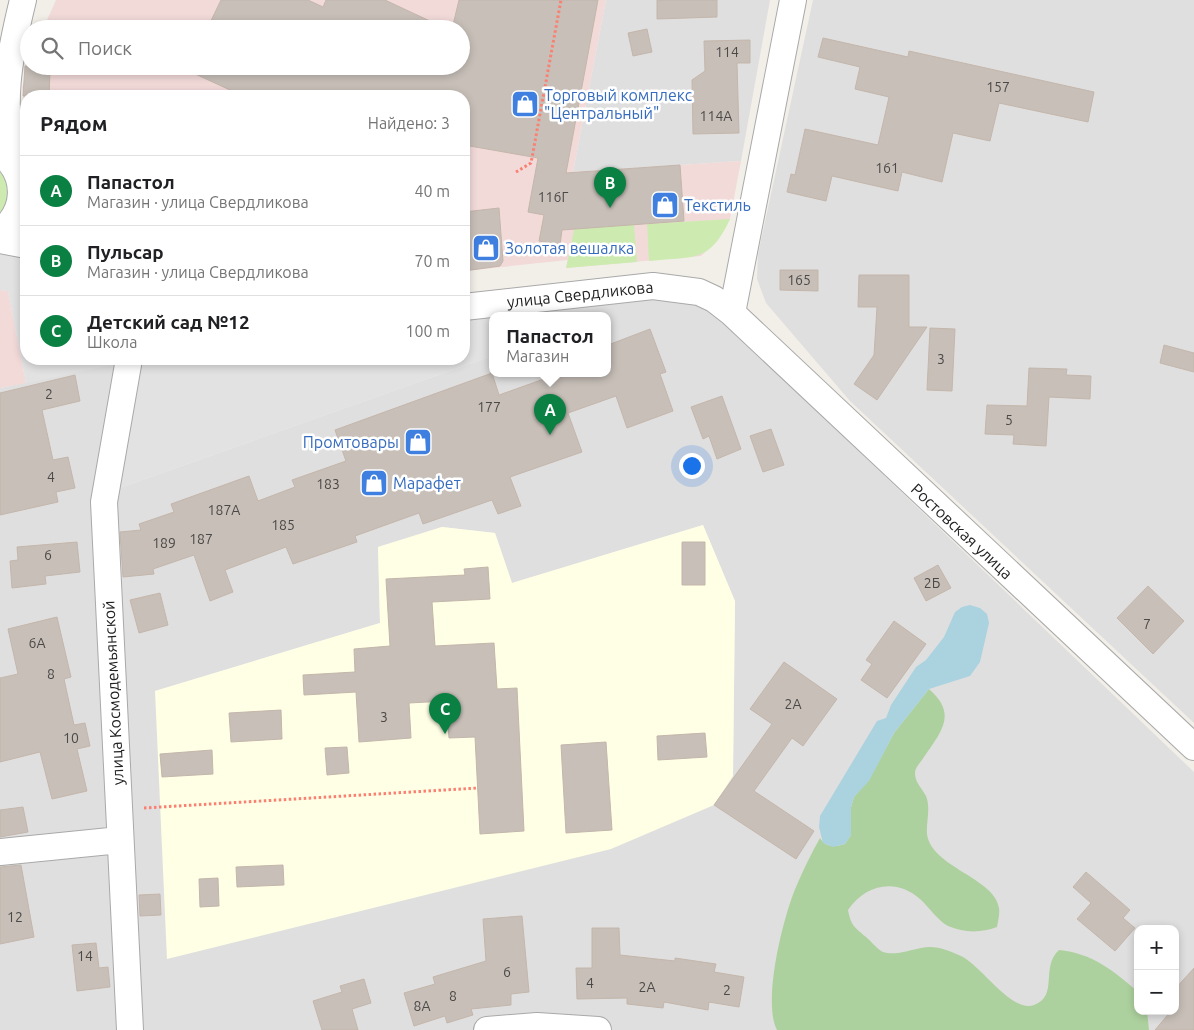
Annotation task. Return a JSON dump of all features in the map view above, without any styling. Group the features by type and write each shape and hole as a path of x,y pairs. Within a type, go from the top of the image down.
{"street":[{"path":"0,45 23,0"},
{"path":"20,197 6,134 4,96 12,44 23,0"},
{"path":"732,313 793,0"},
{"path":"0,232 13,218 20,204"},
{"path":"0,240 20,244"},
{"name":"улица Свердликова","path":"470,306 652,286 674,287 700,292 714,299 732,313"},
{"name":"Ростовская улица","path":"732,313 1194,748"},
{"name":"улица Космодемьянской","path":"128,365 104,502 130,1030"},
{"path":"0,852 120,840"},
{"path":"487,1030 538,1026 598,1030"}],"path":[{"path":"516,172 531,163 561,0"},
{"path":"118,809 478,788"}],"shaded area":[{"name":"Торговый комплекс \"Центральный\"","path":"56,0 606,0 573,172 741,161 730,219 717,241 701,256 566,268 568,260 470,270 470,90 22,90 22,87 27,75 470,75 470,20 47,20"},
{"path":"606,0 770,0 741,161 573,172"},
{"path":"813,0 1194,0 1194,723 850,401 766,303 757,279 758,254"},
{"path":"0,253 20,257 20,352 8,291 0,290"},
{"path":"0,290 8,291 20,352 20,365 22,365 26,383 0,388"},
{"path":"654,294 708,307 1194,772 1194,1030 0,1030 0,388 108,365 135,365 114,490 489,357 489,377 611,377 611,312 536,312 535,309","holes":["703,525 735,602 733,776 155,691 380,623 378,547 442,527 495,533 512,583"]},
{"path":"535,309 536,312 511,312"},
{"path":"489,315 489,357 470,364 470,317"},
{"path":"22,365 112,365 26,383"},
{"path":"135,365 467,365 114,490"},
{"path":"703,525 735,601 733,776 714,805 611,849 167,959 155,691 380,623 378,547 442,527 495,533 512,583"}],"green space":[{"path":"0,167 9,186 9,197 0,216"},
{"path":"730,219 715,244 707,251 689,257 649,261 647,224"},
{"path":"634,224 637,262 566,268 575,225"},
{"path":"929,689 938,698 943,707 944,724 915,771 916,780 927,801 927,834 931,845 939,855 987,888 995,898 999,908 999,918 997,927 985,930 960,930 948,926 941,921 911,892 891,886 882,887 863,894 848,910 850,919 859,931 883,952 897,953 932,947 961,956 1006,995 1025,1006 1034,1005 1046,995 1053,957 1059,950 1082,955 1102,964 1134,989 1134,1015 1147,1015 1149,1030 777,1030 773,1017 772,1000 776,959 785,918 801,874 820,838 825,844 838,846 845,844 851,835 851,807 854,797 869,780 894,733"}],"water":[{"path":"970,605 980,608 987,614 989,623 980,662 970,676 929,689 894,733 869,781 854,797 851,807 851,835 845,844 833,847 823,843 819,827 820,816 877,721 886,718 891,705 916,667 926,660 944,637 955,612 962,607"}],"building":[{"path":"221,0 308,0 323,7 326,0 385,0 428,20 211,20"},
{"path":"459,0 598,0 566,173 680,165 684,221 562,230 560,245 539,241 544,215 528,212 538,158 470,146 470,90 230,90 198,75 470,75 470,20 454,20"},
{"path":"657,0 717,0 717,17 657,19"},
{"path":"647,29 652,52 633,56 628,33"},
{"path":"823,38 908,57 909,51 1094,92 1088,122 999,103 990,141 953,133 942,182 902,172 898,191 832,176 826,201 787,192 791,174 795,175 805,129 878,145 889,97 855,89 860,67 818,57"},
{"path":"750,40 750,63 737,63 739,133 693,134 692,80 705,71 704,41"},
{"path":"24,75 50,75 49,90 23,90"},
{"path":"499,208 503,261 500,266 470,270 470,211"},
{"path":"780,270 818,270 818,291 780,290"},
{"path":"859,275 909,275 909,327 927,327 877,400 854,384 874,355 877,307 858,307"},
{"path":"930,328 955,329 952,391 927,390"},
{"path":"650,329 666,372 660,374 673,411 627,428 616,396 568,413 582,452 510,477 521,506 498,514 492,500 423,524 419,513 355,536 357,542 293,564 286,547 225,570 233,592 210,601 194,555 153,569 154,574 123,577 120,532 141,530 139,524 174,512 171,504 249,476 258,501 295,487 292,480 346,461 335,430 489,374 489,377 493,377 499,395 550,377 611,377 611,344"},
{"path":"1164,345 1194,353 1194,372 1160,363"},
{"path":"1029,368 1067,369 1066,375 1091,376 1090,399 1049,397 1046,446 1013,444 1014,435 985,434 987,405 1027,406"},
{"path":"75,375 80,401 42,410 53,460 68,457 75,488 56,492 58,502 0,515 0,393"},
{"path":"722,396 741,449 717,459 709,436 703,439 691,407"},
{"path":"771,429 784,465 763,472 750,436"},
{"path":"77,542 80,572 45,576 46,584 12,588 10,561 18,560 17,547"},
{"path":"682,542 705,542 705,585 682,585"},
{"path":"938,565 951,588 926,601 914,578"},
{"path":"488,567 490,599 432,602 435,646 494,643 497,689 517,688 524,831 480,834 475,737 449,738 446,701 409,703 411,738 359,742 356,692 304,695 303,675 355,672 354,649 390,646 386,579 465,575 464,569"},
{"path":"1148,586 1184,621 1153,654 1117,618"},
{"path":"160,593 168,625 139,633 130,600"},
{"path":"57,617 71,677 64,679 74,725 85,723 90,746 77,749 87,791 52,799 40,752 0,762 0,678 18,674 8,629"},
{"path":"894,621 926,644 887,698 861,680 872,664 866,660"},
{"path":"784,662 837,699 803,746 792,738 754,791 814,831 796,859 714,805 772,724 750,709"},
{"path":"281,710 282,739 231,742 229,713"},
{"path":"705,733 707,757 658,760 657,736"},
{"path":"606,742 612,830 566,833 561,745"},
{"path":"347,747 349,773 327,775 325,748"},
{"path":"212,750 213,774 162,777 160,754"},
{"path":"23,807 28,832 0,837 0,810"},
{"path":"21,865 34,937 0,944 0,867"},
{"path":"283,865 284,885 237,887 236,867"},
{"path":"1086,872 1130,910 1123,918 1134,929 1115,951 1077,919 1091,903 1073,887"},
{"path":"218,878 219,906 200,907 199,879"},
{"path":"160,894 161,915 140,916 139,895"},
{"path":"522,916 529,992 511,994 511,1005 471,1009 473,1015 447,1023 445,1016 414,1026 404,993 435,984 433,977 486,961 483,919"},
{"path":"592,928 619,928 620,955 675,961 675,958 716,964 714,972 744,977 739,1007 709,1002 708,1010 664,1002 663,1008 627,1004 627,998 577,999 576,968 592,968"},
{"path":"96,943 99,968 108,967 110,987 77,991 72,945"},
{"path":"1194,968 1194,1030 1155,1030 1168,1015 1179,1015 1179,985"},
{"path":"364,979 371,1003 352,1009 358,1030 322,1030 313,1001 342,992 340,986"}],"place":[{"name":"Торговый комплекс \"Центральный\"","path":"525,104"},
{"name":"Текстиль","path":"665,205"},
{"name":"Пульсар","path":"610,208"},
{"name":"Золотая вешалка","path":"486,248"},
{"name":"Папастол","path":"550,435"},
{"name":"Промтовары","path":"418,442"},
{"name":"Марафет","path":"374,483"},
{"name":"Детский сад №12","path":"445,734"}]}
